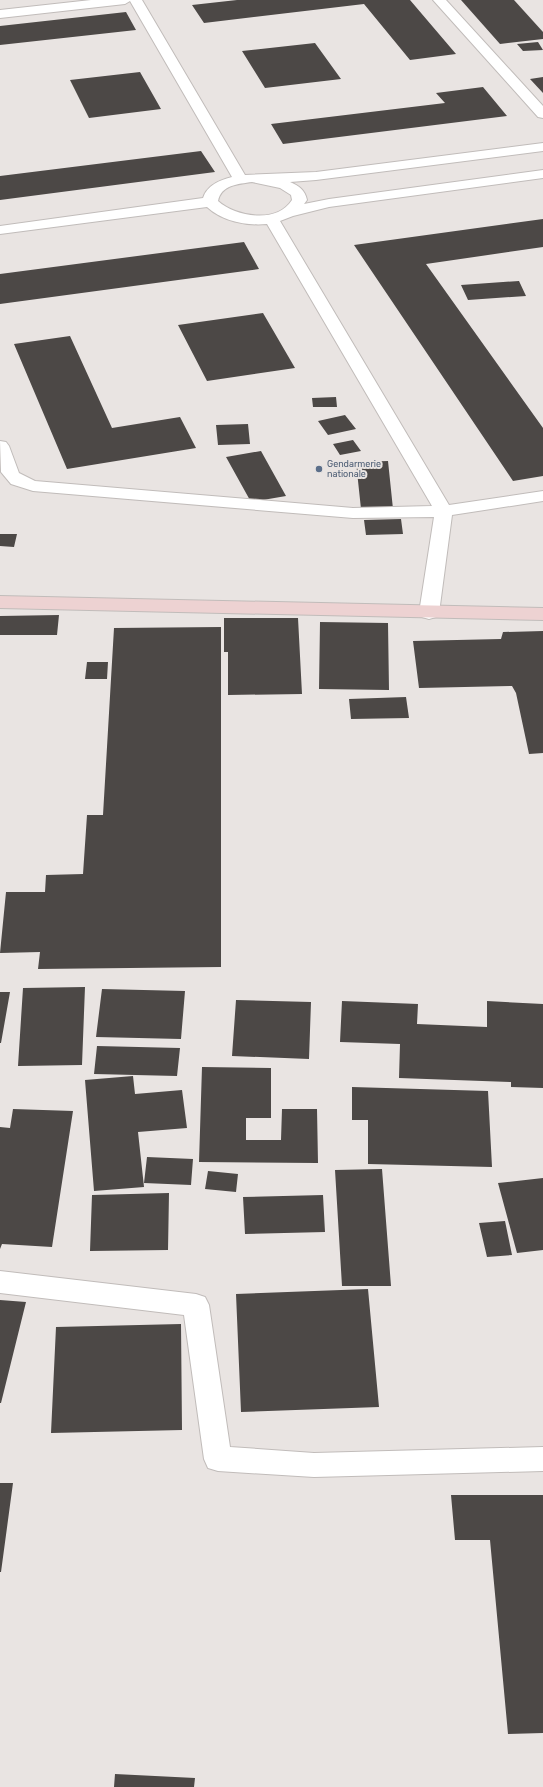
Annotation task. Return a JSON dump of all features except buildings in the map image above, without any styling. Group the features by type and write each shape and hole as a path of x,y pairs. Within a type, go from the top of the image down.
{"main road":[{"path":"0,602 429,613 543,614"}],"street":[{"path":"0,14 125,0"},
{"path":"136,0 241,180"},
{"path":"439,0 543,114"},
{"path":"543,147 316,176 241,180 227,183 216,188 211,195 210,202 216,209 226,215 255,219 279,216 329,202 543,174"},
{"path":"264,179 287,185 295,190 299,196 298,202 294,208 279,216"},
{"path":"0,230 210,202"},
{"path":"279,216 444,512 429,613"},
{"path":"0,446 10,475 19,482 33,486 353,513 444,512 543,496"},
{"path":"0,1282 196,1305 218,1459 314,1465 543,1459"}],"place":[{"name":"Gendarmerie nationale","path":"319,469"}]}
